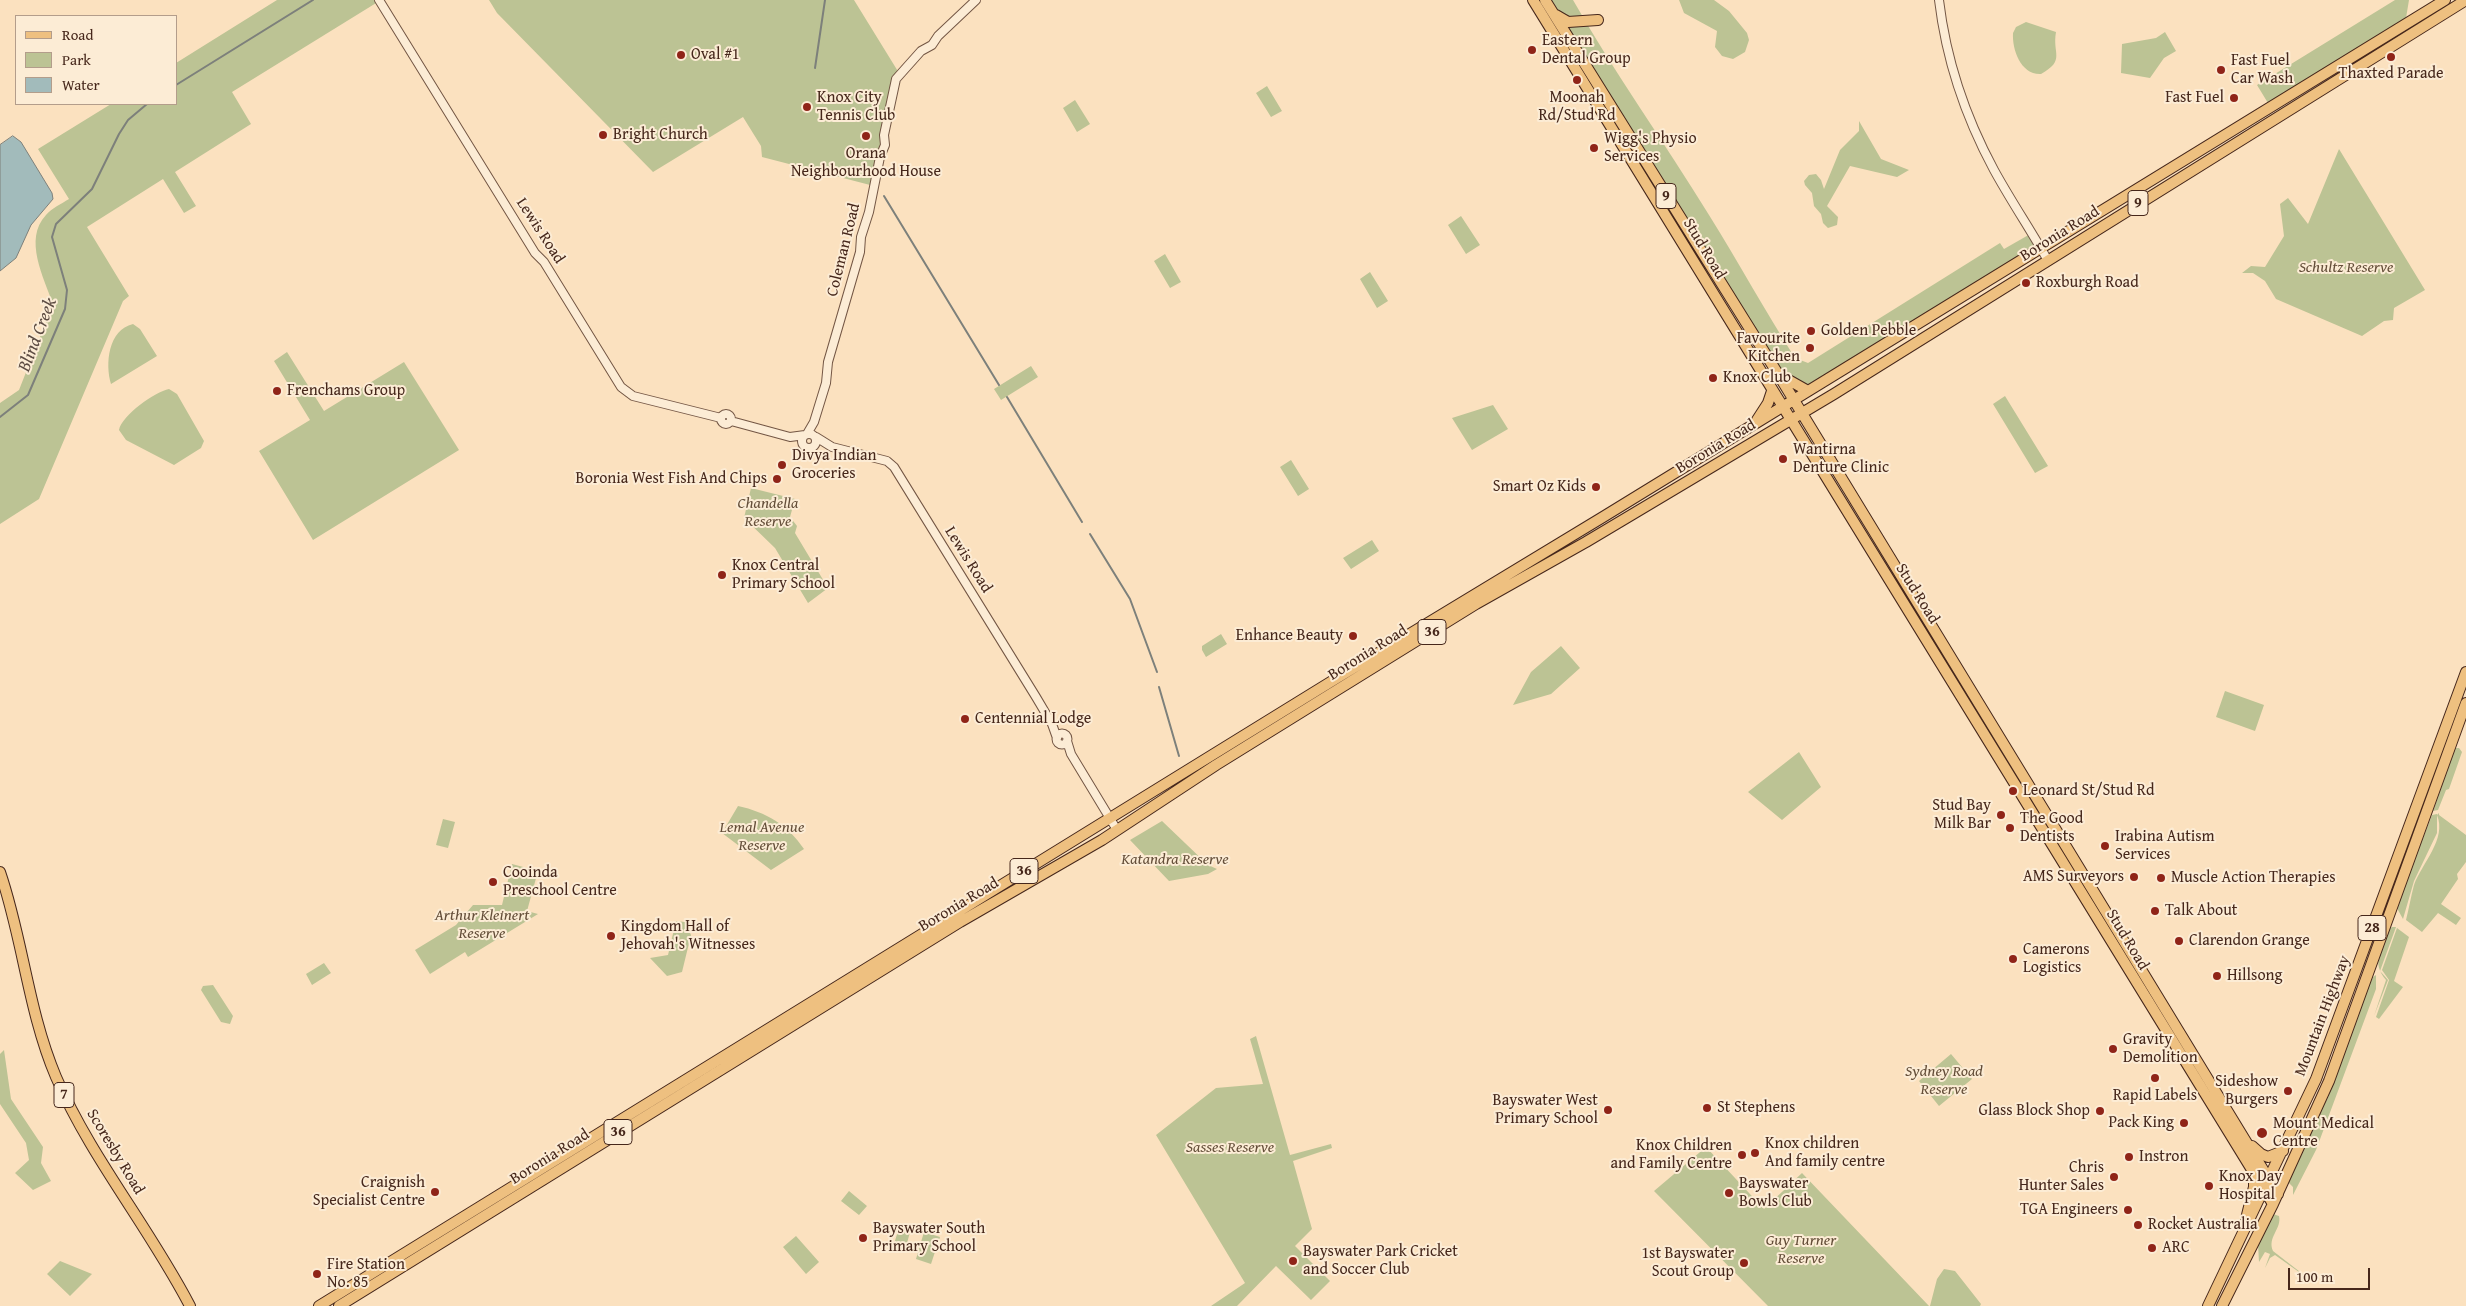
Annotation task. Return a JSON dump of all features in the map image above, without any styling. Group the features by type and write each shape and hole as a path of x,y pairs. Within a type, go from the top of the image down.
{"main road":[{"name":"Stud Road","path":"1533,0 1772,391 2092,901 2173,1044 2254,1176 2264,1192 2275,1199"},
{"name":"Stud Road","path":"1545,0 1778,374 2076,875"},
{"name":"Boronia Road","path":"339,1306 479,1212 1110,818 2042,249 2445,0"},
{"name":"Boronia Road","path":"319,1306 479,1212 960,922 1118,830 1224,760 1460,614 1790,420 2466,0"},
{"path":"1554,13 1568,22 1598,20"},
{"path":"1778,374 1808,391"},
{"path":"1753,425 1768,403 1772,391"},
{"name":"Mountain Highway","path":"2222,1306 2275,1199 2329,1081 2383,913 2466,672"},
{"name":"Mountain Highway","path":"2208,1306 2236,1251 2303,1107 2383,913 2466,703"},
{"path":"2444,732 2454,737"},
{"name":"Scoresby Road","path":"0,872 36,1019 57,1079 81,1127 190,1306"},
{"name":"Stud Road","path":"2092,901 2164,1009 2244,1139 2269,1181 2275,1199"},
{"path":"2164,1009 2172,1030 2173,1044"},
{"path":"2303,1107 2313,1104 2329,1081"},
{"path":"2223,1124 2226,1117 2224,1107"},
{"path":"2244,1139 2264,1156 2273,1156 2283,1151"},
{"path":"2236,1251 2248,1213 2254,1176"},
{"name":"Scoresby Road","path":"185,1295 194,1306"}],"street":[{"name":"Lewis Road","path":"379,0 535,254 543,261 621,388 633,396 721,418 724,424 731,421 790,436 811,436 832,447 887,461 894,467 1118,830"},
{"name":"Coleman Road","path":"811,436 827,380 828,362 860,252 861,234 869,212 880,157 885,145 884,133 896,79 921,51 932,45 938,36 976,0"},
{"path":"1939,0 1952,65 1974,129 1994,170 2047,259"},
{"name":"Lewis Road","path":"790,436 803,446"},
{"path":"811,436 817,442 813,448 809,449 803,446 802,439 811,436"},
{"name":"Lewis Road","path":"813,448 832,447"}],"green space":[{"path":"277,0 381,0 232,92 251,124 175,172 196,206 184,213 163,179 87,227 129,296 123,301 39,499 0,524 0,403 19,390 53,304 38,259 36,235 39,225 48,213 69,199 38,149 109,105 178,105 178,62"},
{"path":"489,0 854,0 899,73 874,186 762,157 761,146 743,117 653,172 497,13"},
{"path":"1545,0 1573,0 1606,55 1709,215 1795,358 1808,363 2000,243 2004,249 2032,233 2041,249 1808,391 1778,374"},
{"path":"1679,0 1714,0 1729,11 1747,33 1749,40 1745,52 1733,59 1722,56 1715,47 1717,31 1684,13"},
{"path":"2395,0 2409,0 2406,18 2271,108 2257,85"},
{"path":"2026,22 2056,32 2056,60 2049,69 2041,74 2034,73 2023,66 2016,54 2013,33 2016,27"},
{"path":"2165,32 2176,51 2164,58 2150,78 2121,73 2122,44 2156,38"},
{"path":"1267,86 1282,111 1271,117 1256,93"},
{"path":"1075,100 1090,124 1077,132 1063,108"},
{"path":"1859,121 1881,159 1909,170 1897,177 1850,166 1827,206 1838,217 1837,225 1828,228 1823,223 1821,214 1814,206 1812,193 1804,181 1809,175 1816,174 1821,180 1824,189 1840,150 1859,131"},
{"name":"Schultz Reserve","path":"2339,149 2425,290 2394,308 2393,320 2384,321 2362,336 2276,299 2265,281 2253,273 2242,273 2251,266 2265,267 2284,236 2280,204 2288,198 2308,224"},
{"path":"1461,216 1480,245 1466,254 1448,225"},
{"path":"1165,254 1181,282 1170,288 1154,261"},
{"path":"1370,272 1388,301 1377,308 1360,279"},
{"path":"133,324 140,329 157,356 111,384 108,367 113,340 125,327"},
{"path":"287,352 324,411 404,362 459,450 313,540 259,451 310,420 274,361"},
{"path":"1031,366 1038,377 1001,400 994,389"},
{"path":"169,389 177,394 204,441 201,448 174,465 126,440 119,430 121,424 132,411"},
{"path":"2005,396 2048,466 2035,473 1993,404"},
{"path":"1493,405 1508,429 1472,450 1452,418"},
{"path":"1291,460 1309,489 1298,496 1280,467"},
{"name":"Chandella Reserve","path":"751,488 795,499 790,517 797,526 795,533 828,588 808,603 775,548 744,518"},
{"path":"1372,540 1379,551 1351,569 1343,558"},
{"path":"1221,634 1227,644 1206,657 1202,646"},
{"path":"1561,646 1580,668 1551,694 1513,705 1531,672"},
{"path":"2225,691 2264,705 2255,731 2216,717"},
{"path":"2455,748 2459,748 2462,752 2449,789 2446,790 2438,810 2433,811"},
{"path":"1799,752 1821,787 1782,820 1748,792"},
{"name":"Lemal Avenue Reserve","path":"738,806 758,812 776,821 791,833 804,849 771,870 722,833"},
{"path":"2439,813 2439,815 2466,835 2466,862 2457,874 2458,879 2441,904 2461,918 2456,925 2438,913 2422,932 2406,920 2414,885 2439,833 2437,815"},
{"path":"2437,814 2437,833 2414,881 2403,919 2398,910 2398,902 2432,815"},
{"path":"443,819 455,822 448,848 436,845"},
{"name":"Katandra Reserve","path":"1162,821 1208,865 1217,869 1208,874 1169,881 1130,840"},
{"name":"Arthur Kleinert Reserve","path":"512,864 538,871 527,911 538,914 468,957 465,952 430,974 415,950 456,925 473,905 502,905"},
{"path":"676,921 685,922 691,935 682,972 667,976 650,958 668,955"},
{"path":"2396,927 2380,970 2378,962 2380,950 2388,930"},
{"path":"2397,928 2409,937 2394,981 2403,987 2379,1019 2376,1017 2389,980 2382,970"},
{"path":"324,963 331,973 312,985 306,974"},
{"path":"2381,972 2388,980 2374,1016 2386,980"},
{"path":"2376,975 2376,989 2316,1150 2293,1195 2293,1187 2288,1182 2328,1097 2369,986"},
{"path":"213,985 233,1016 230,1024 221,1022 201,990 203,986"},
{"name":"Sasses Reserve","path":"1256,1036 1290,1155 1331,1144 1332,1148 1293,1161 1312,1229 1295,1246 1330,1281 1311,1300 1276,1266 1237,1306 1211,1306 1245,1283 1156,1135 1216,1088 1263,1084 1250,1039"},
{"path":"4,1050 11,1099 43,1147 41,1163 51,1181 33,1190 15,1173 29,1160 26,1143 0,1104 0,1054"},
{"name":"Sydney Road Reserve","path":"1951,1054 1972,1079 1939,1106 1919,1081"},
{"name":"Guy Turner Reserve","path":"1706,1147 1764,1209 1802,1173 1929,1306 1768,1306 1654,1191"},
{"path":"849,1191 867,1206 859,1215 841,1201"},
{"path":"2273,1214 2279,1216 2279,1221 2272,1241 2273,1251 2313,1282 2275,1255 2270,1258 2265,1268 2270,1254 2265,1252 2259,1262 2258,1244"},
{"path":"900,1225 911,1228 905,1251 893,1247"},
{"path":"924,1232 940,1237 931,1264 916,1259"},
{"path":"796,1236 819,1262 806,1274 783,1247"},
{"path":"60,1261 92,1274 70,1296 47,1274"},
{"path":"1944,1269 1955,1271 1981,1304 1980,1306 1930,1306 1937,1279"}],"water":[{"path":"13,136 21,142 52,193 53,199 31,225 16,258 0,271 0,145"}],"waterway":[{"name":"Blind Creek","path":"178,84 313,0"},
{"path":"815,68 825,0"},
{"name":"Blind Creek","path":"0,417 28,395 65,309 67,290 52,237 56,224 92,189 119,134 128,120 146,105"},
{"path":"884,196 999,385"},
{"path":"1007,397 1082,522"},
{"path":"1090,534 1130,599 1157,672"},
{"path":"1159,687 1179,756"}],"place":[{"name":"Eastern Dental Group","path":"1532,50"},
{"name":"Oval #1","path":"681,55"},
{"name":"Thaxted Parade","path":"2391,57"},
{"name":"Fast Fuel Car Wash","path":"2221,70"},
{"name":"Moonah Rd/Stud Rd","path":"1577,80"},
{"name":"Fast Fuel","path":"2234,98"},
{"name":"Knox City Tennis Club","path":"807,107"},
{"name":"Bright Church","path":"603,135"},
{"name":"Orana Neighbourhood House","path":"866,136"},
{"name":"Wigg's Physio Services","path":"1594,148"},
{"name":"Roxburgh Road","path":"2026,283"},
{"name":"Golden Pebble","path":"1811,331"},
{"name":"Favourite Kitchen","path":"1810,348"},
{"name":"Knox Club","path":"1713,378"},
{"name":"Frenchams Group","path":"277,391"},
{"name":"Wantirna Denture Clinic","path":"1783,459"},
{"name":"Divya Indian Groceries","path":"782,465"},
{"name":"Boronia West Fish And Chips","path":"777,479"},
{"name":"Smart Oz Kids","path":"1596,487"},
{"name":"Knox Central Primary School","path":"722,575"},
{"name":"Enhance Beauty","path":"1353,636"},
{"name":"Centennial Lodge","path":"965,719"},
{"name":"Leonard St/Stud Rd","path":"2013,791"},
{"name":"Stud Bay Milk Bar","path":"2001,815"},
{"name":"The Good Dentists","path":"2010,828"},
{"name":"Irabina Autism Services","path":"2105,846"},
{"name":"AMS Surveyors","path":"2134,877"},
{"name":"Muscle Action Therapies","path":"2161,878"},
{"name":"Cooinda Preschool Centre","path":"493,882"},
{"name":"Talk About","path":"2155,911"},
{"name":"Kingdom Hall of Jehovah's Witnesses","path":"611,936"},
{"name":"Clarendon Grange","path":"2179,941"},
{"name":"Camerons Logistics","path":"2013,959"},
{"name":"Hillsong","path":"2217,976"},
{"name":"Gravity Demolition","path":"2113,1049"},
{"name":"Rapid Labels","path":"2155,1078"},
{"name":"Sideshow Burgers","path":"2288,1091"},
{"name":"St Stephens","path":"1707,1108"},
{"name":"Bayswater West Primary School","path":"1608,1110"},
{"name":"Glass Block Shop","path":"2100,1111"},
{"name":"Pack King","path":"2184,1123"},
{"name":"Mount Medical Centre","path":"2262,1133"},
{"name":"Knox children And family centre","path":"1755,1153"},
{"name":"Knox Children and Family Centre","path":"1742,1155"},
{"name":"Instron","path":"2129,1157"},
{"name":"Chris Hunter Sales","path":"2114,1177"},
{"name":"Knox Day Hospital","path":"2209,1186"},
{"name":"Craignish Specialist Centre","path":"435,1192"},
{"name":"Bayswater Bowls Club","path":"1729,1193"},
{"name":"TGA Engineers","path":"2128,1210"},
{"name":"Rocket Australia","path":"2138,1225"},
{"name":"Bayswater South Primary School","path":"863,1238"},
{"name":"ARC","path":"2152,1248"},
{"name":"Bayswater Park Cricket and Soccer Club","path":"1293,1261"},
{"name":"1st Bayswater Scout Group","path":"1744,1263"},
{"name":"Fire Station No. 85","path":"317,1274"}]}
